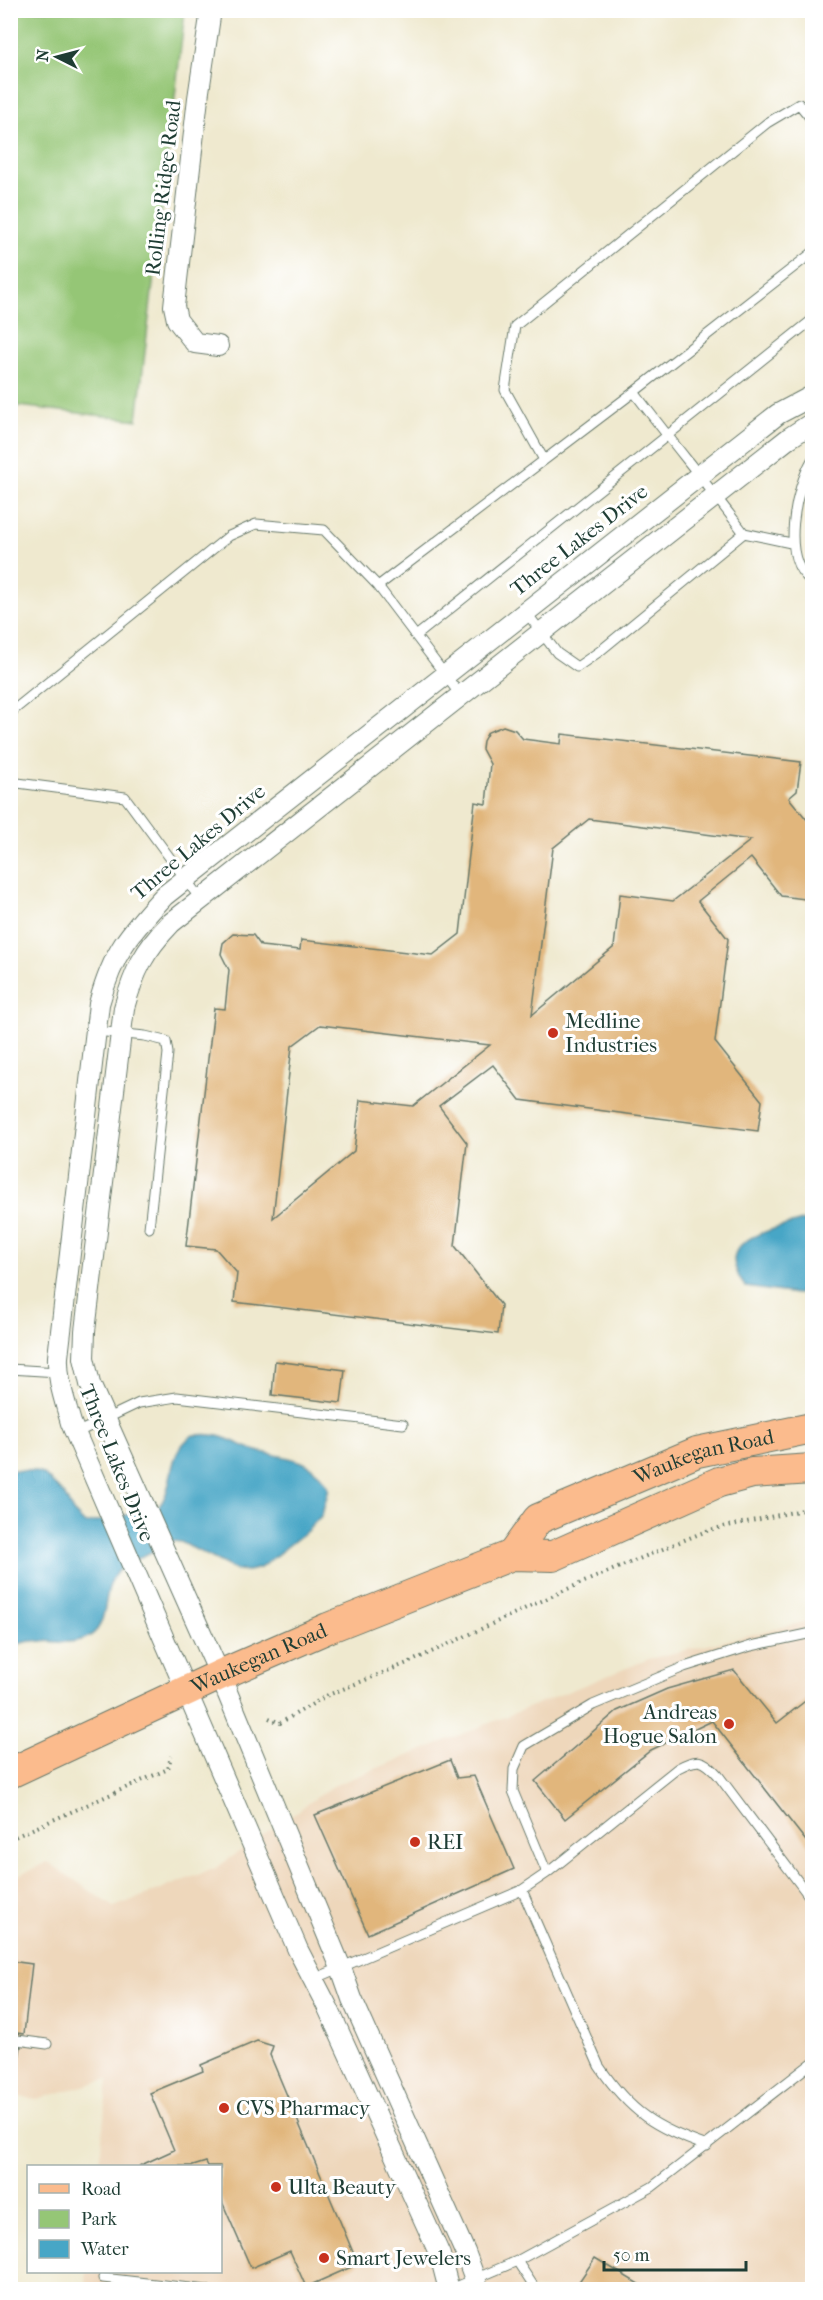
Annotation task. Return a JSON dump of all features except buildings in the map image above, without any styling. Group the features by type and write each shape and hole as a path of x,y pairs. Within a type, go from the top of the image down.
{"main road":[{"name":"Waukegan Road","path":"512,1555 538,1519 696,1452 813,1428"},
{"name":"Waukegan Road","path":"10,1773 186,1690 328,1628 512,1555 553,1556 719,1482 752,1473 813,1468"}],"street":[{"name":"Rolling Ridge Road","path":"211,10 198,98 174,306 177,320 195,342 218,346"},
{"name":"Three Lakes Drive","path":"449,2289 440,2255 314,1979 298,1950 76,1433 62,1392 58,1372 99,1004 106,980 122,946 135,927 164,896 778,414 813,396"},
{"name":"Three Lakes Drive","path":"477,2284 465,2252 352,1999 220,1675 90,1384 84,1358 85,1331 124,1008 131,982 151,943 171,923 789,438 813,423"}],"lane":[{"path":"544,460 505,390 515,326 767,123 799,105 813,120"},
{"path":"378,586 813,253"},
{"path":"416,636 813,320"},
{"path":"634,392 668,437 701,474 744,533 791,543"},
{"path":"813,460 799,492 791,543 797,560 808,578 813,581"},
{"path":"10,713 229,536 256,524 324,530 378,586 461,696"},
{"path":"526,612 557,653 577,667 600,651 744,533"},
{"path":"10,782 125,797 201,900"},
{"path":"96,1031 166,1041 168,1053 149,1228"},
{"path":"10,1369 58,1372"},
{"path":"76,1433 139,1404 177,1397 403,1424"},
{"path":"547,1873 513,1791 514,1769 524,1746 593,1705 684,1667 751,1647 813,1633"},
{"path":"314,1979 522,1890 547,1873 678,1768 692,1761 701,1761 718,1775 813,1900"},
{"path":"522,1890 599,2066 614,2089 639,2114 659,2126 707,2146"},
{"path":"10,2039 47,2044"},
{"path":"449,2289 477,2284 652,2187 813,2063"},
{"path":"517,2261 536,2289"},
{"path":"102,2278 207,2289"}],"path":[{"path":"269,1718 280,1723 328,1695 410,1662 620,1566 709,1530 813,1508"},
{"path":"10,1839 168,1769 171,1756"}],"shaded area":[{"path":"812,1620 812,2289 85,2289 87,2273 222,2273 222,2165 99,2165 108,2079 37,2099 11,2096 10,1879 48,1862 114,1907 216,1868 333,1786 649,1659"}],"green space":[{"path":"11,10 185,11 137,420 11,405"}],"water":[{"path":"812,1218 812,1292 796,1294 746,1287 739,1278 735,1266 735,1255 740,1246 750,1238"},
{"path":"193,1435 218,1436 257,1451 307,1464 315,1470 329,1488 322,1515 308,1530 260,1568 248,1571 236,1570 181,1542 173,1541 117,1572 108,1590 99,1627 93,1634 72,1642 30,1641 11,1646 11,1470 43,1474 64,1494 73,1512 85,1524 158,1508 164,1499 178,1451"}],"place":[{"name":"Medline Industries","path":"553,1033"},
{"name":"Andreas Hogue Salon","path":"729,1724"},
{"name":"REI","path":"415,1842"},
{"name":"CVS Pharmacy","path":"224,2108"},
{"name":"Ulta Beauty","path":"276,2187"},
{"name":"Smart Jewelers","path":"324,2258"}]}
